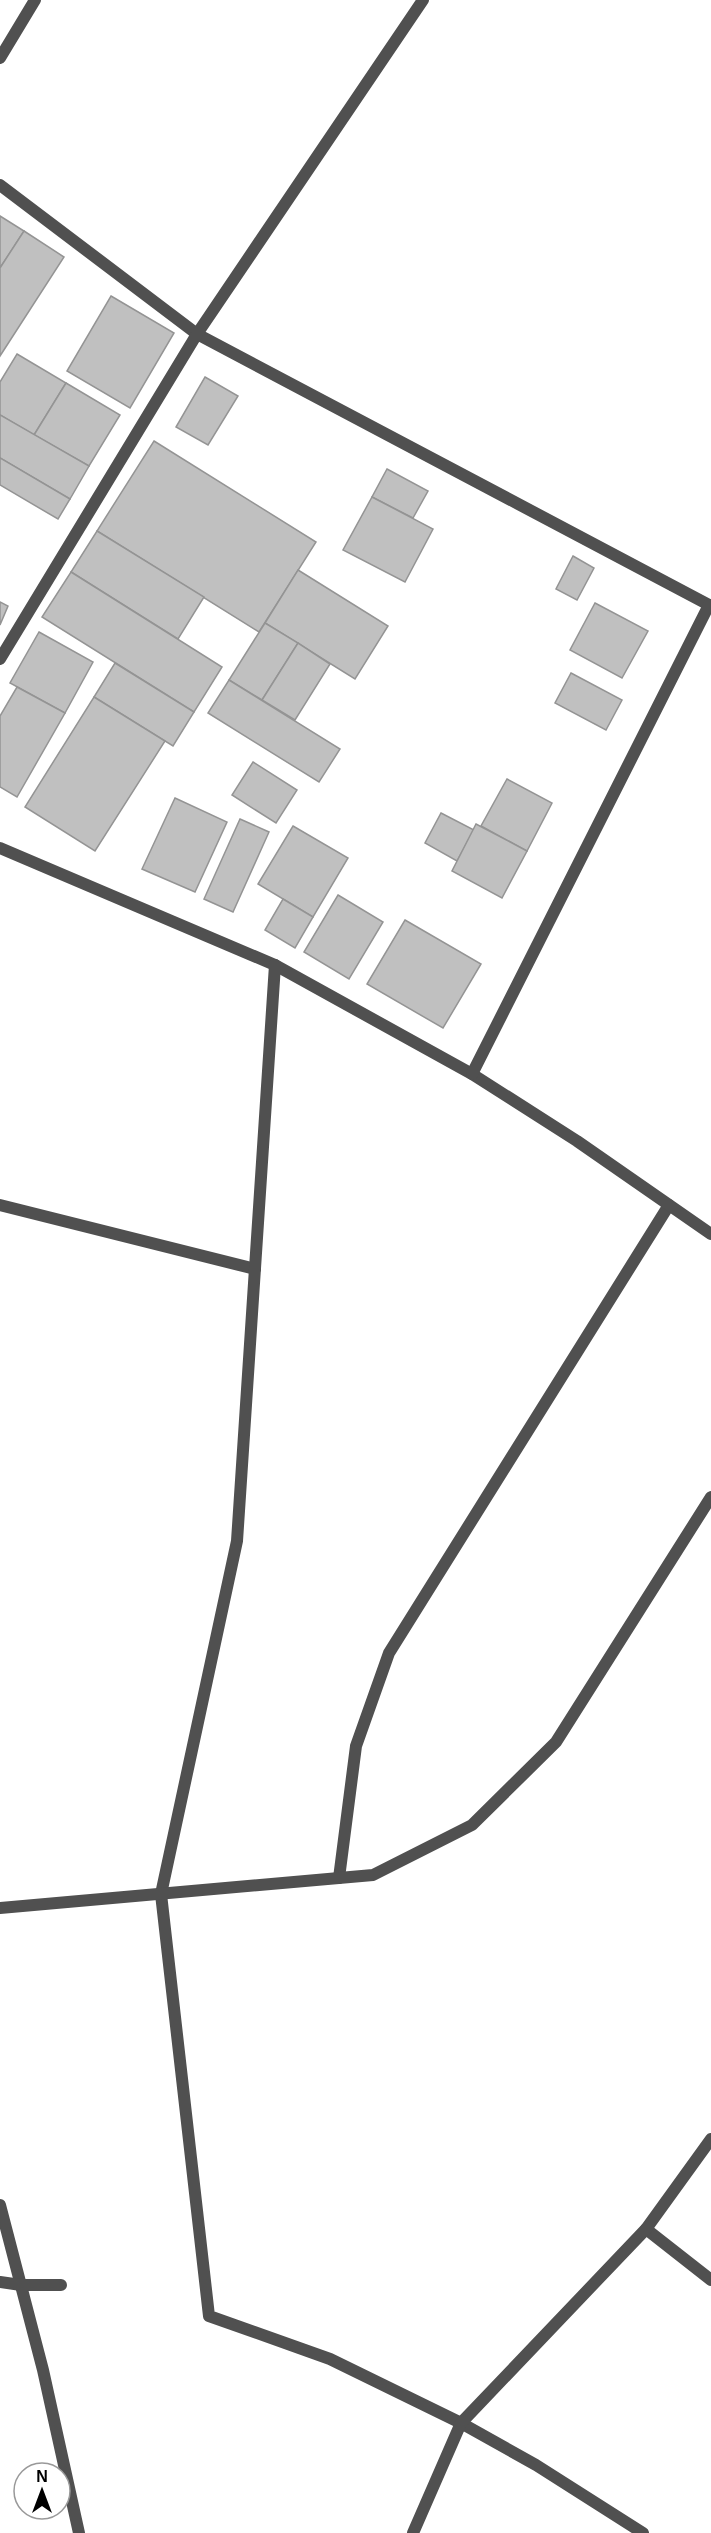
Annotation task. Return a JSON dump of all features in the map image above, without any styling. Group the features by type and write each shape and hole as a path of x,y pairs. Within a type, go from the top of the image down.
{"street":[{"path":"0,58 35,0"},
{"path":"0,659 197,334 423,0"},
{"path":"0,185 197,334 710,605 472,1074"},
{"path":"0,848 275,965 472,1074 577,1142 711,1234"},
{"path":"275,965 237,1541 161,1894 209,2316 330,2359 461,2423 536,2465 643,2533"},
{"path":"0,1205 255,1269"},
{"path":"339,1878 356,1746 389,1653 669,1205"},
{"path":"0,1908 373,1875 472,1825 556,1742 711,1497"},
{"path":"413,2533 461,2423 646,2229 711,2139"},
{"path":"0,2205 43,2370 79,2533"},
{"path":"646,2229 711,2280"},
{"path":"0,2282 21,2285 61,2285"}],"building":[{"path":"0,216 24,231 0,268"},
{"path":"24,231 64,257 0,356 0,268"},
{"path":"111,296 174,333 130,408 67,371"},
{"path":"17,354 66,383 34,435 0,415 0,382"},
{"path":"205,377 238,396 208,445 176,427"},
{"path":"66,383 120,415 89,466 34,435"},
{"path":"0,415 89,466 70,499 0,458"},
{"path":"154,441 316,542 259,632 97,531"},
{"path":"0,458 70,499 58,519 0,485"},
{"path":"387,469 428,491 413,518 372,497"},
{"path":"372,497 433,529 405,582 343,550"},
{"path":"97,531 204,597 178,639 71,572"},
{"path":"573,556 594,568 577,600 556,589"},
{"path":"298,570 388,626 355,679 265,623"},
{"path":"71,572 222,667 194,712 42,617"},
{"path":"0,602 8,606 0,625"},
{"path":"595,603 648,631 622,678 570,650"},
{"path":"265,623 298,643 262,700 229,680"},
{"path":"39,632 93,662 65,713 10,683"},
{"path":"298,643 330,664 295,720 262,700"},
{"path":"115,663 194,712 173,746 94,697"},
{"path":"571,673 622,700 606,730 555,703"},
{"path":"229,680 340,749 319,782 208,713"},
{"path":"17,687 65,713 17,797 0,787 0,716"},
{"path":"94,697 165,741 95,851 25,807"},
{"path":"253,762 297,790 276,823 232,795"},
{"path":"507,779 552,803 527,851 481,826"},
{"path":"175,798 227,822 195,892 142,869"},
{"path":"441,813 474,830 457,861 425,843"},
{"path":"240,819 269,832 233,912 204,899"},
{"path":"476,824 527,851 502,898 452,871"},
{"path":"293,826 348,858 313,917 258,884"},
{"path":"338,895 383,922 349,979 304,952"},
{"path":"283,899 313,917 295,948 265,930"},
{"path":"405,920 481,964 443,1028 367,984"}]}
